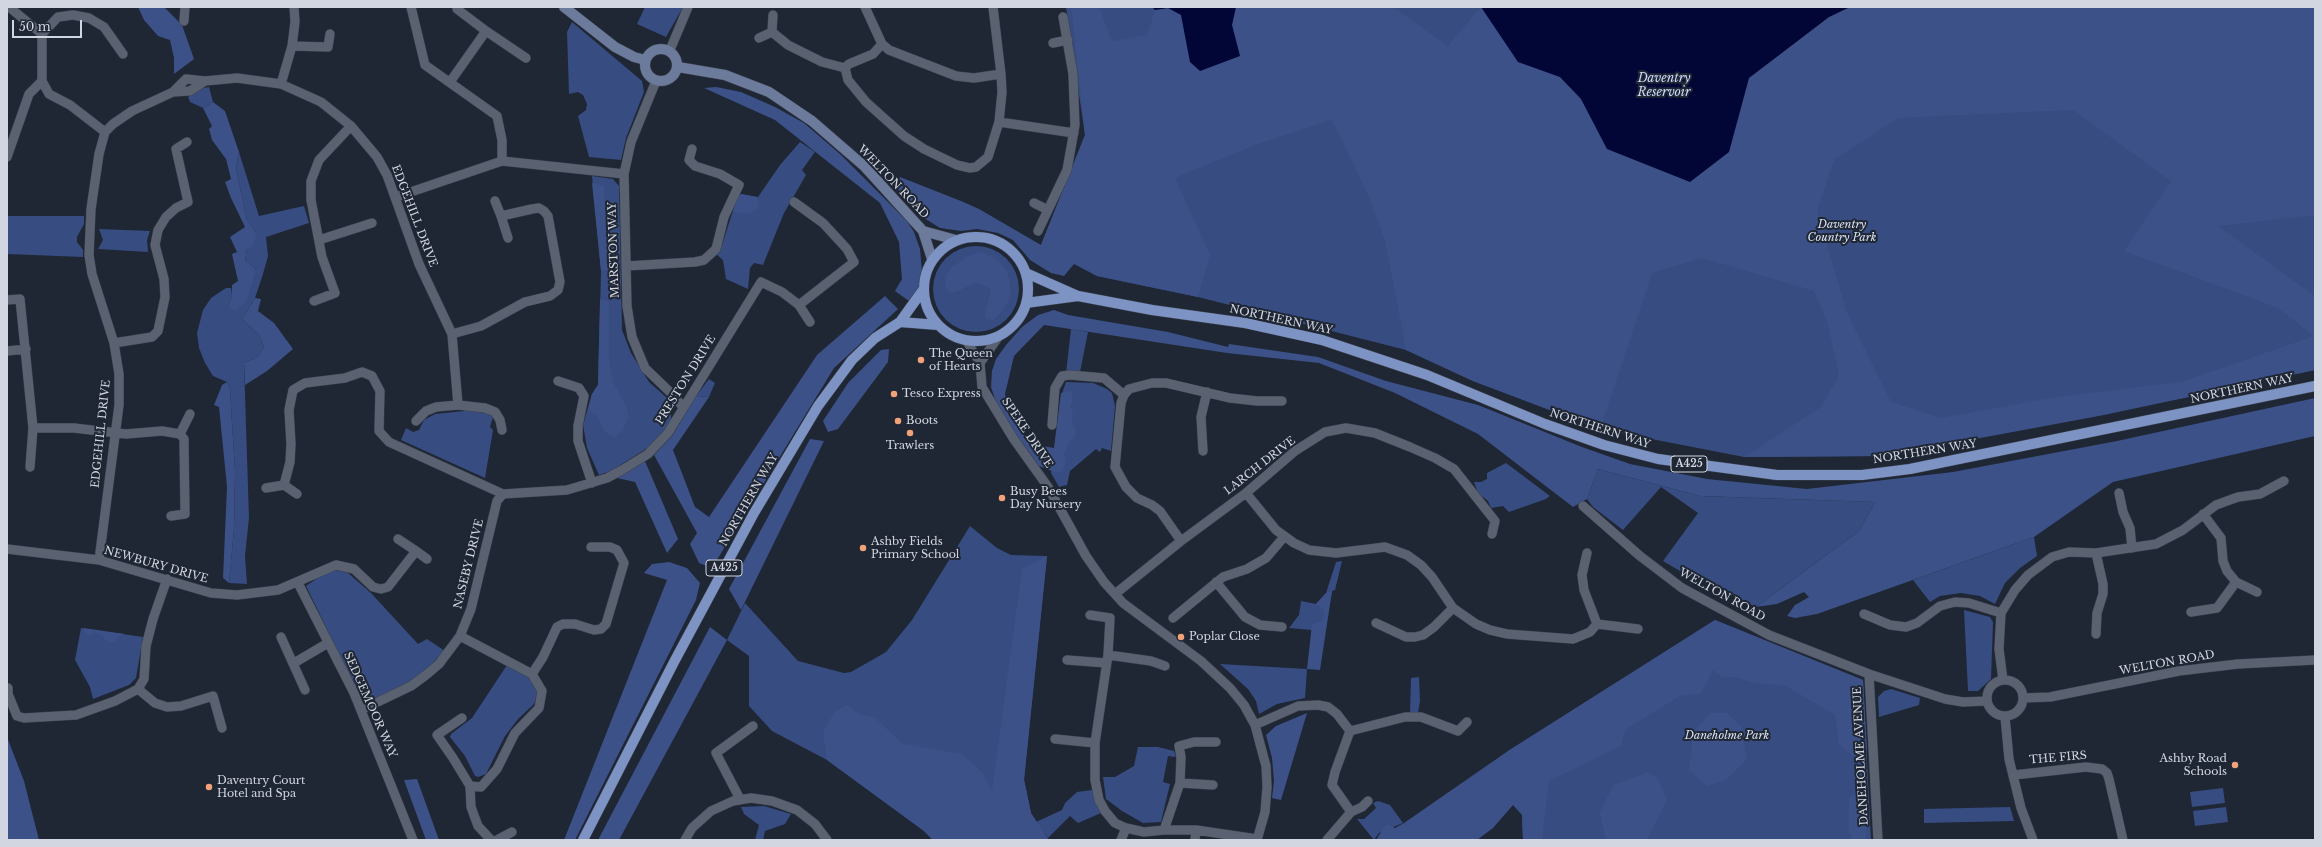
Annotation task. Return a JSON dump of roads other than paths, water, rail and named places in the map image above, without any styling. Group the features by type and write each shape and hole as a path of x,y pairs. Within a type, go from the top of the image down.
{"main road":[{"path":"976,236 997,240 1014,252 1026,273 1028,284 1026,303 1013,325 999,336 981,341 966,340 949,334 938,325 927,309 923,290 925,276 932,259 944,247 956,240 976,236"},
{"name":"A425","path":"1026,273 1078,296"},
{"name":"A425","path":"900,322 923,290"},
{"name":"A425","path":"1026,303 1078,296"},
{"name":"NORTHERN WAY","path":"1078,296 1152,310 1246,323 1322,340 1426,375 1545,424 1604,445 1658,459 1777,475 1862,475 1910,469 2315,386"},
{"path":"900,322 938,325"},
{"name":"NORTHERN WAY","path":"583,840 677,655 754,513 818,406 852,360 875,338 900,322"}],"street":[{"path":"9,7 42,34"},
{"path":"184,21 185,7"},
{"path":"281,84 292,46 295,22 294,7"},
{"path":"411,7 425,65 497,116 502,140 502,161"},
{"path":"564,7 615,47 634,58 645,60"},
{"path":"670,50 688,7"},
{"path":"865,7 882,44 889,50 956,76 974,78 1001,74"},
{"path":"845,68 848,80 866,102 904,136 924,149 957,165 970,168 982,164 988,157 999,122 1002,92 993,7"},
{"path":"457,9 526,58"},
{"path":"105,132 70,105 49,94 42,81 42,34 58,17 72,11 89,18 104,27 123,54"},
{"path":"772,32 773,15"},
{"path":"1038,231 1067,170 1074,133 1075,104 1064,17"},
{"path":"450,82 486,31"},
{"path":"772,32 788,45 822,62 845,68"},
{"path":"759,38 772,32"},
{"path":"292,46 328,47 330,34"},
{"path":"1053,43 1068,40"},
{"path":"845,68 849,64 873,54 882,44"},
{"path":"655,50 670,50 676,57 678,67 673,77 662,82 656,81 647,73 645,60 655,50"},
{"name":"WELTON ROAD","path":"678,67 725,75 769,92 812,121 864,166 923,231 932,259"},
{"name":"EDGEHILL DRIVE","path":"100,560 115,434 119,374 114,343 92,274 89,255 93,196 99,154 105,132 132,111 173,92 190,91 205,81 237,78 281,84 321,102 351,126 377,157 396,197 419,264 452,334 458,405"},
{"path":"7,157 29,94 42,81"},
{"name":"MARSTON WAY","path":"656,81 631,142 624,174 627,306 632,337 644,368 672,393 683,407"},
{"path":"999,122 1074,133"},
{"path":"314,301 335,294 322,257 311,200 311,181 319,160 351,126"},
{"path":"114,343 152,337 158,331 165,298 164,279 155,245 166,217 176,208 188,202 171,147 187,142"},
{"path":"626,266 695,262 704,260 716,249 724,217 739,186 720,174 695,166 689,160 692,149"},
{"path":"396,197 502,161 624,174"},
{"path":"495,201 508,238"},
{"path":"794,202 823,223 847,249 854,262 799,305 810,322"},
{"path":"1034,203 1048,210"},
{"path":"452,334 481,326 524,302 550,296 558,290 560,282 548,216 544,211 532,209 501,216"},
{"path":"319,240 372,223"},
{"name":"WELTON ROAD","path":"923,231 956,240"},
{"name":"PRESTON DRIVE","path":"284,485 290,462 290,396 296,387 305,383 345,378 356,373 368,373 375,381 380,391 379,431 389,442 503,494 567,490 592,483 622,470 648,454 668,433 760,282 782,292 799,305"},
{"path":"7,300 29,297"},
{"path":"20,299 33,428 30,466"},
{"path":"980,363 999,336"},
{"name":"SPEKE DRIVE","path":"966,340 980,363 982,386 998,413 1048,487 1086,556 1115,594 1137,615 1201,661 1230,688 1244,705 1255,725 1266,766 1267,787 1265,812 1257,839"},
{"path":"7,351 26,349"},
{"path":"1052,425 1055,388 1062,376 1070,375 1104,378 1124,395"},
{"path":"558,381 579,388 584,396 578,426 578,440 592,483"},
{"path":"1181,540 1160,512 1152,505 1137,498 1126,487 1115,467 1121,404 1124,395 1129,389 1152,383 1166,383 1257,401 1282,401"},
{"path":"1203,451 1201,417 1207,392"},
{"path":"416,421 426,411 436,407 458,405 485,408 495,412 500,420 502,430"},
{"path":"180,434 190,414"},
{"path":"33,428 51,426 115,434 142,434 162,431 180,434 184,440 185,514 171,516"},
{"name":"LARCH DRIVE","path":"1115,594 1181,540 1246,493 1295,451 1325,432 1346,428 1375,434 1410,447 1435,458 1454,469 1495,521 1492,534"},
{"path":"2004,680 1999,649 2001,614 2015,590 2028,575 2052,557 2069,552 2096,553 2156,544 2183,530 2216,505 2238,497 2260,494 2284,481"},
{"path":"266,488 284,485 297,494"},
{"path":"1246,493 1284,537 1309,550 1325,552 1385,547 1396,550 1421,565 1453,608 1476,624 1507,634 1573,639 1590,632 1597,624"},
{"name":"NASEBY DRIVE","path":"361,710 411,686 426,675 438,664 460,636 472,609 497,501 503,494"},
{"path":"2119,494 2123,512 2130,528 2132,548"},
{"name":"WELTON ROAD","path":"1583,506 1640,556 1682,588 1769,635 1869,674"},
{"path":"2203,514 2221,538 2223,561 2227,571 2236,582 2257,592"},
{"path":"1173,618 1223,577 1256,565 1266,558 1284,537"},
{"path":"398,539 427,558"},
{"path":"532,674 543,657 557,627 563,624 575,624 594,630 601,628 606,624 624,563 617,550 610,547 591,547"},
{"name":"NEWBURY DRIVE","path":"7,549 100,560 211,593 237,595 278,590 298,583 326,567 336,565 354,569 373,587 382,589 388,587 416,552"},
{"path":"1587,553 1582,575 1584,590 1597,624"},
{"path":"2096,553 2103,584 2103,594 2097,613 2096,634"},
{"path":"8,688 8,694 17,716 24,718 76,715 115,701 138,689 144,679 146,646 153,619 167,579"},
{"path":"1216,582 1245,618 1260,625 1282,627"},
{"path":"2191,612 2218,608 2236,582"},
{"name":"SEDGEMOOR WAY","path":"298,583 361,710 413,840"},
{"path":"1864,614 1890,625 1906,627 1917,623 1940,606 1955,602 1969,603 2001,614"},
{"path":"1376,623 1406,637 1415,637 1423,635 1434,627 1453,608"},
{"path":"1090,615 1110,618 1107,659 1095,743 1095,780 1099,800 1105,811 1116,823 1126,828 1144,832 1164,830 1196,830 1257,839"},
{"path":"1597,624 1638,629"},
{"path":"460,636 532,674 542,691 539,708 515,733 497,769 487,782 481,786 470,786"},
{"path":"282,637 305,690"},
{"path":"294,663 328,643"},
{"path":"1067,660 1107,659 1151,661 1165,666"},
{"name":"WELTON ROAD","path":"2023,698 2050,698 2178,671 2238,664 2315,660"},
{"name":"DANEHOLME AVENUE","path":"1878,840 1869,674 1945,698 1963,702 1987,701"},
{"path":"2004,680 2018,685 2022,690 2023,698 2020,710 2015,714 2005,717 1992,712 1987,701 1987,692 1992,684 2004,680"},
{"path":"138,689 155,703 167,707 181,706 213,696 222,728"},
{"path":"1255,725 1289,708 1318,705 1328,707 1337,714 1350,732"},
{"path":"1350,732 1413,716 1421,717 1458,731 1467,722"},
{"path":"2005,717 2010,759 2021,808 2033,840"},
{"path":"462,718 437,735 454,758 470,786 471,807 478,826 491,840"},
{"path":"740,799 716,753 753,726"},
{"path":"1350,732 1332,785 1351,812"},
{"path":"1055,739 1095,743"},
{"path":"1164,830 1180,783 1180,746 1194,742 1216,742"},
{"name":"THE FIRS","path":"2014,775 2086,767 2102,769 2107,774 2109,779 2123,840"},
{"path":"1180,783 1213,785"},
{"path":"685,840 692,828 704,817 720,807 740,799 772,801 797,810 815,824 827,840"},
{"path":"1327,840 1351,812 1362,807 1368,801"},
{"path":"1121,840 1126,828"},
{"path":"1195,840 1196,830"},
{"path":"497,840 512,832"}],"water":[{"path":"1152,7 1236,7 1232,25 1240,56 1200,71 1190,62 1181,15 1168,8 1155,10"},
{"name":"Daventry Reservoir","path":"1481,7 1850,7 1829,17 1749,78 1729,152 1690,182 1607,149 1581,99 1560,77 1518,62"}],"place":[{"name":"The Queen of Hearts","path":"921,360"},
{"name":"Tesco Express","path":"894,394"},
{"name":"Boots","path":"898,421"},
{"name":"Trawlers","path":"910,433"},
{"name":"Busy Bees Day Nursery","path":"1002,498"},
{"name":"Ashby Fields Primary School","path":"863,548"},
{"name":"Poplar Close","path":"1181,637"},
{"name":"Ashby Road Schools","path":"2235,765"},
{"name":"Daventry Court Hotel and Spa","path":"209,787"}],"park label":[{"name":"Daventry Country Park","path":"1842,231"},
{"name":"Daneholme Park","path":"1727,736"}]}
